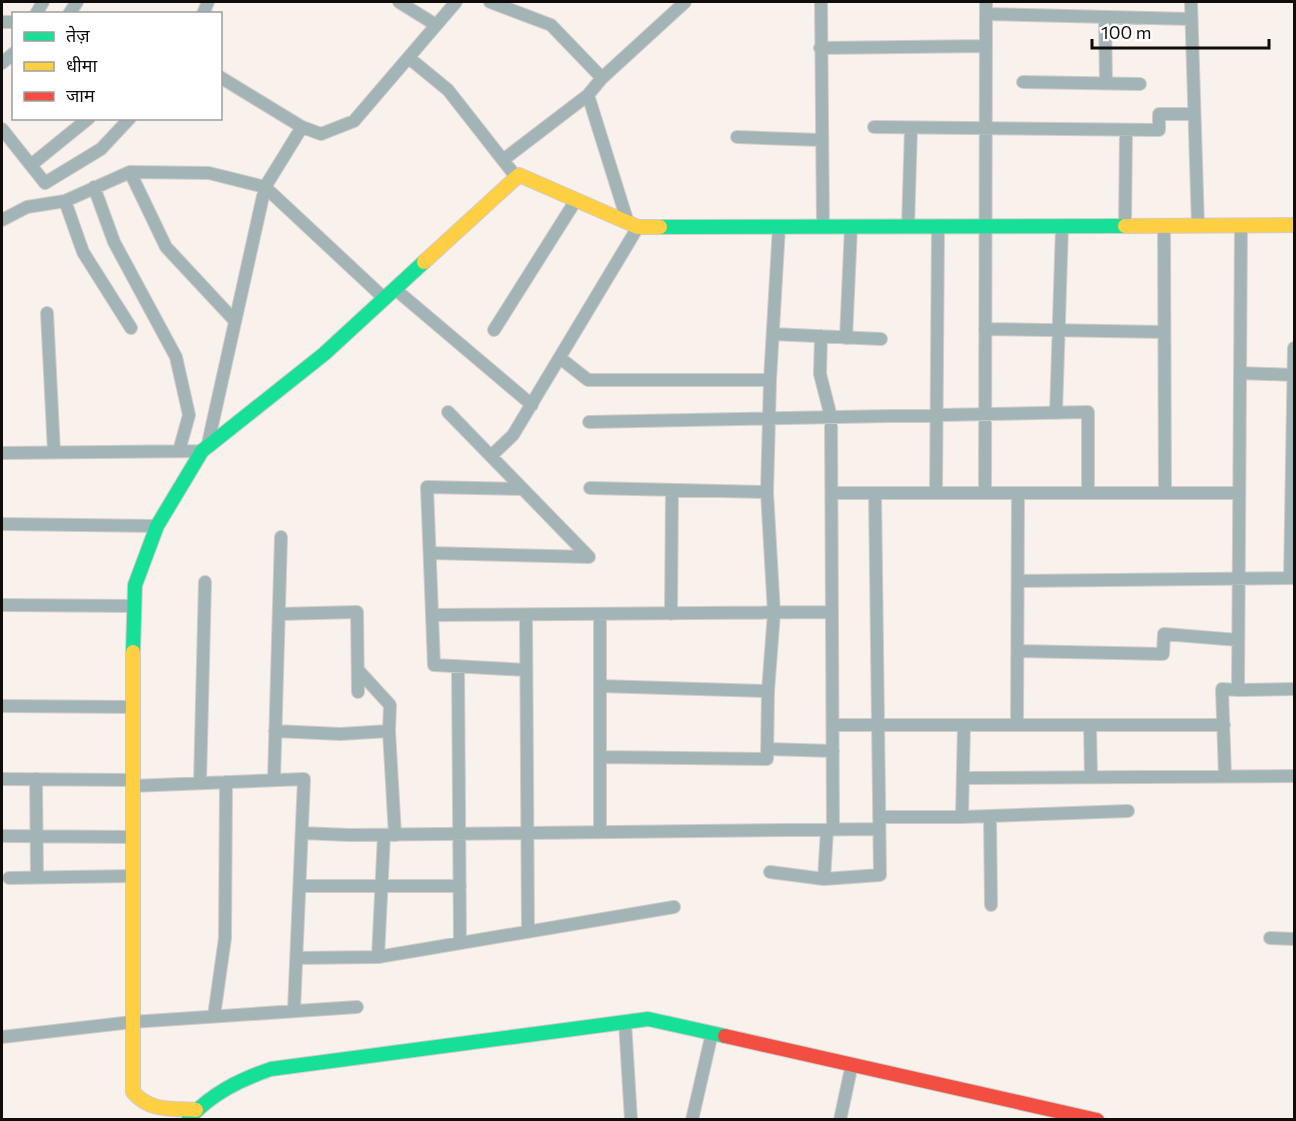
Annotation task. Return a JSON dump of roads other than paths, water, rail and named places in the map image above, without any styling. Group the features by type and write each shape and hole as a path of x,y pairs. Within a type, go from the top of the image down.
{"street":[{"path":"399,2 436,25"},
{"path":"222,78 302,127 321,134 354,121 456,2"},
{"path":"490,2 552,25 602,78"},
{"path":"502,160 588,95 602,78 685,2"},
{"path":"821,2 823,227"},
{"path":"1191,2 1198,226"},
{"path":"985,493 986,8 1105,17 1191,19"},
{"path":"1105,17 1106,83"},
{"path":"820,48 986,46"},
{"path":"409,58 448,90 517,178"},
{"path":"1023,82 1140,84"},
{"path":"491,456 513,435 532,405 633,225 588,95"},
{"path":"874,127 1159,130 1159,114 1193,114"},
{"path":"31,165 87,120"},
{"path":"2,129 45,183 102,149 128,120"},
{"path":"302,127 265,187 204,449 157,526 135,585 132,707 133,1092 142,1103 192,1115 208,1097 232,1082 271,1069 648,1019 1097,1119"},
{"path":"908,227 911,128"},
{"path":"1125,226 1126,130"},
{"path":"737,137 821,140"},
{"path":"130,172 166,247 235,321"},
{"path":"2,220 27,207 65,201 130,172 209,173 265,187 390,294 532,405"},
{"path":"2,453 204,449 324,354 519,175 633,225 1062,227 1294,225"},
{"path":"94,187 114,242 176,357 189,415 179,451"},
{"path":"494,330 576,200"},
{"path":"65,201 83,252 131,328"},
{"path":"1238,690 1241,225"},
{"path":"1164,226 1165,493"},
{"path":"600,758 767,759 768,691 774,613 767,492 770,380 779,227"},
{"path":"846,338 851,227"},
{"path":"936,493 938,227"},
{"path":"1056,413 1062,227"},
{"path":"46,314 54,452"},
{"path":"985,329 1164,332"},
{"path":"773,334 881,339"},
{"path":"821,336 820,374 831,417 832,493 833,751 830,829 824,879"},
{"path":"1018,581 1292,578 1294,348"},
{"path":"560,358 588,380 770,380"},
{"path":"1240,373 1294,375"},
{"path":"430,553 590,557 448,412"},
{"path":"589,422 1088,412 1088,493"},
{"path":"523,489 427,487 434,665 526,670"},
{"path":"590,488 767,492"},
{"path":"671,614 672,490"},
{"path":"832,493 1239,494"},
{"path":"770,872 824,879 880,875 875,493"},
{"path":"1017,725 1018,493"},
{"path":"2,524 157,526"},
{"path":"274,780 281,537"},
{"path":"200,783 205,582"},
{"path":"2,605 134,606"},
{"path":"279,614 357,612 358,692"},
{"path":"432,615 832,612"},
{"path":"600,614 600,832"},
{"path":"526,615 528,931"},
{"path":"1017,651 1163,654 1164,634 1238,640"},
{"path":"458,666 460,943"},
{"path":"358,670 390,705 389,835 381,885 378,957"},
{"path":"600,686 768,691"},
{"path":"1225,776 1222,689 1294,689"},
{"path":"2,706 132,707"},
{"path":"833,725 1224,725"},
{"path":"962,817 964,725"},
{"path":"1090,725 1091,777"},
{"path":"275,731 340,734 389,731"},
{"path":"767,749 833,751"},
{"path":"963,778 1294,776"},
{"path":"2,779 132,783 304,779 294,1010"},
{"path":"36,779 37,877"},
{"path":"214,1016 225,938 226,782"},
{"path":"302,833 389,835 830,829 962,817 1128,811"},
{"path":"990,816 991,905"},
{"path":"2,836 132,837"},
{"path":"9,878 132,876"},
{"path":"300,886 460,886"},
{"path":"297,958 378,957 674,907"},
{"path":"1270,938 1294,939"},
{"path":"2,1037 132,1022 357,1007"},
{"path":"625,1022 631,1119"},
{"path":"692,1119 712,1033"},
{"path":"840,1119 852,1064"}]}
